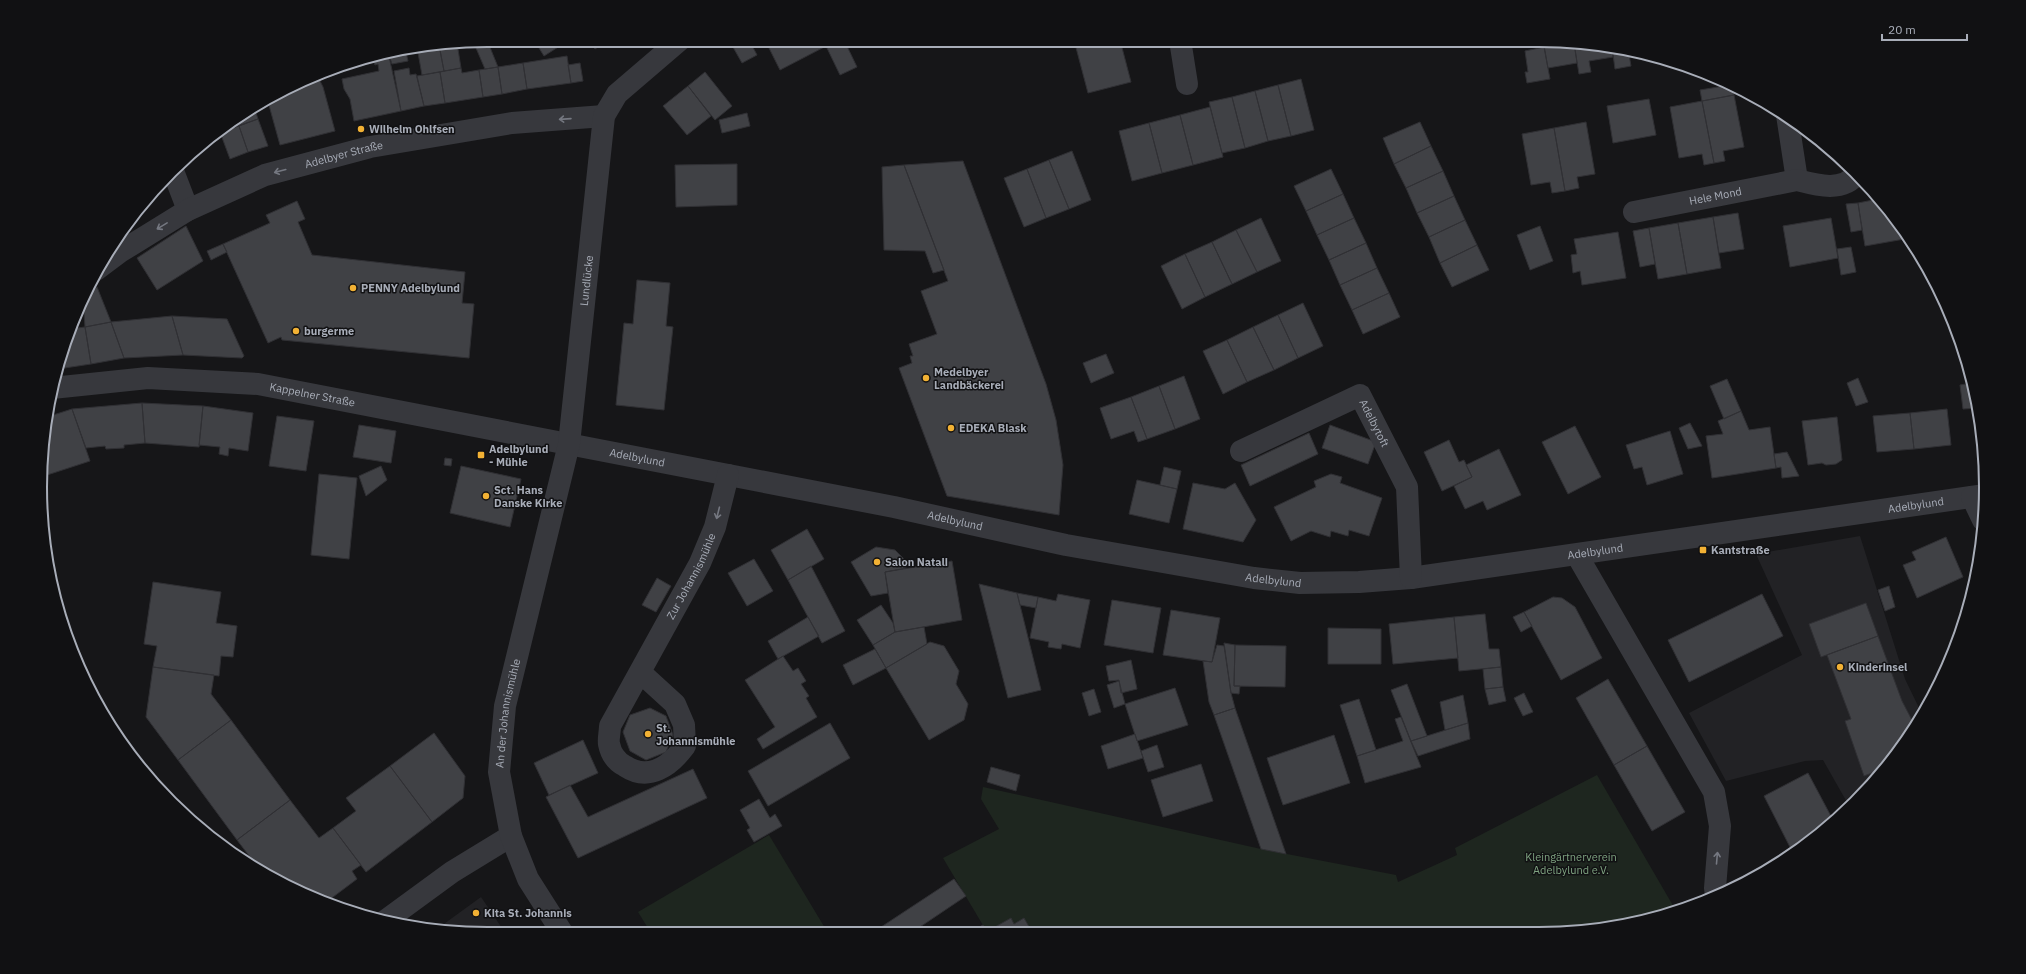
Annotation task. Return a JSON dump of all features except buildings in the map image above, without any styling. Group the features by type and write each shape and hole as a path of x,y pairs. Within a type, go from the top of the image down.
{"street":[{"path":"604,116 617,94 672,47"},
{"path":"1181,47 1187,84"},
{"name":"Adelbyer Straße","path":"111,259 188,210 265,175 370,146 512,123 604,116"},
{"name":"Lundlücke","path":"569,444 604,116"},
{"path":"1791,126 1797,180"},
{"path":"175,177 188,210"},
{"name":"Hele Mond","path":"1634,212 1797,180 1820,186 1837,186 1852,178"},
{"name":"Kappelner Straße","path":"58,387 148,378 258,384 569,444"},
{"name":"Adelbytoft","path":"1241,451 1360,395 1407,487 1412,578"},
{"name":"Adelbylund","path":"569,444 894,507 1066,545 1254,578 1300,583 1359,582 1412,578 1979,496"},
{"name":"An der Johannismühle","path":"559,927 528,879 511,836 499,772 505,706 569,444"},
{"name":"Zur Johannismühle","path":"645,662 700,563 715,527 728,475"},
{"path":"1577,555 1714,792 1720,826 1715,890"},
{"path":"391,917 452,872 511,836"}],"shaded area":[{"name":"Kinderinsel","path":"1860,536 1905,679 1919,708 1888,755 1870,777 1846,801 1823,760 1805,761 1726,781 1689,713 1802,655 1756,554"},
{"name":"Kita St. Johannis","path":"481,897 501,927 458,926 443,924"}],"green space":[{"name":"Kleingärtnerverein Adelbylund e.V.","path":"1597,775 1673,906 1625,919 1568,926 1539,927 984,927 943,858 999,829 981,799 983,787 1261,849 1396,875 1398,882 1457,855 1455,848"},
{"path":"769,835 824,927 647,927 638,912"}],"place":[{"name":"Wilhelm Ohlfsen","path":"361,129"},
{"name":"PENNY Adelbylund","path":"353,288"},
{"name":"burgerme","path":"296,331"},
{"name":"Medelbyer Landbäckerei","path":"926,378"},
{"name":"EDEKA Blask","path":"951,428"},
{"name":"Adelbylund - Mühle","path":"481,455"},
{"name":"Sct. Hans Danske Kirke","path":"486,496"},
{"name":"Kantstraße","path":"1703,550"},
{"name":"Salon Natali","path":"877,562"},
{"name":"Kinderinsel","path":"1840,667"},
{"name":"St. Johannismühle","path":"648,734"},
{"name":"Kita St. Johannis","path":"476,913"}]}
